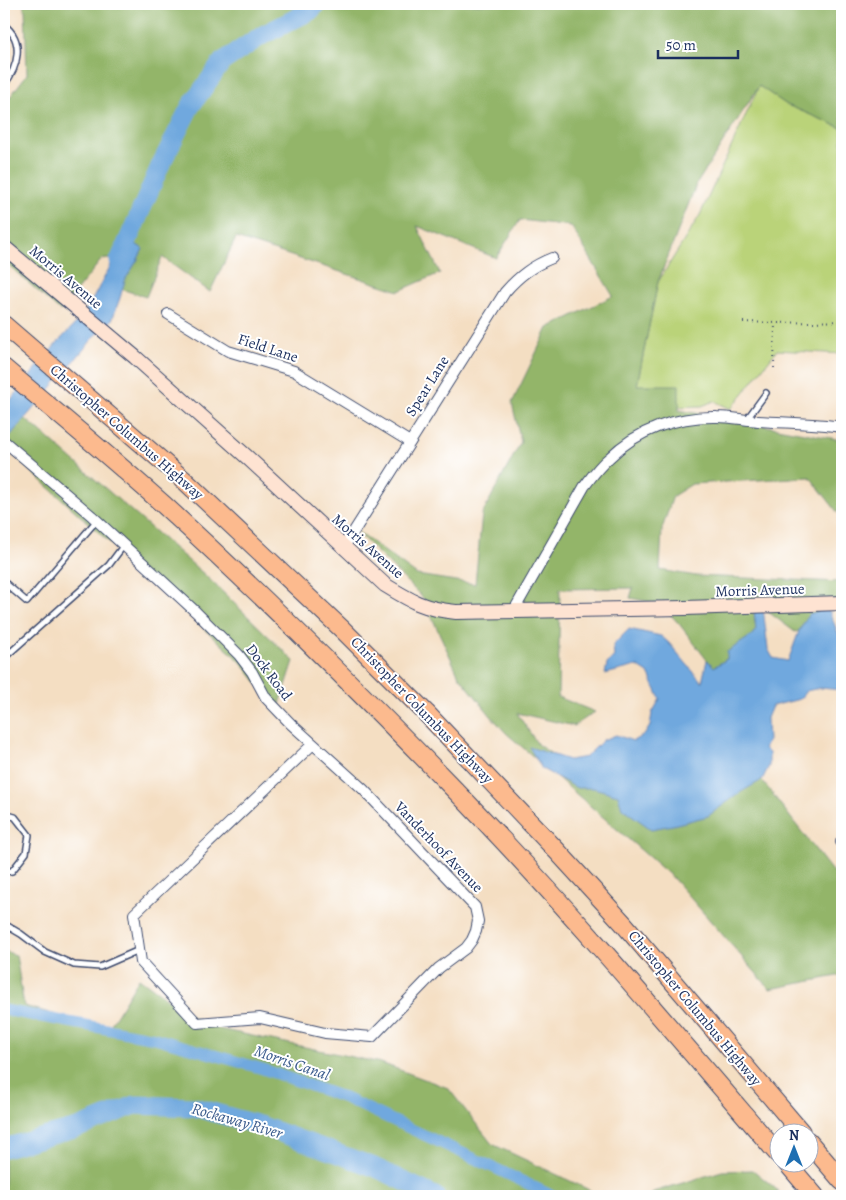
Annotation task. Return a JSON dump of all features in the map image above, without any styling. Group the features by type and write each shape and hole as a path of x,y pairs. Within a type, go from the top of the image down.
{"highway":[{"name":"Christopher Columbus Highway","path":"4,325 184,480 258,548 433,720 623,923 792,1122"},
{"name":"Christopher Columbus Highway","path":"9,372 163,504 345,678 497,834 668,1025 768,1142"},
{"path":"818,1152 842,1180"},
{"path":"795,1172 815,1196"}],"street":[{"name":"Morris Avenue","path":"4,246 105,331 247,457 384,585 408,600 441,611 456,612 842,603"},
{"name":"Spear Lane","path":"344,547 504,292 526,272 552,258"},
{"name":"Field Lane","path":"168,314 228,351 294,370 410,442"},
{"path":"513,612 584,487 609,457 642,434 660,426 698,417 842,427"},
{"name":"Dock Road","path":"6,443 96,520 196,612 239,655 252,672 266,698 314,744"},
{"path":"139,950 134,914 314,744"},
{"name":"Vanderhoof Avenue","path":"139,950 141,962 197,1022 260,1018 337,1035 372,1038 439,968 466,948 476,931 478,921 475,907 363,789 314,744"}],"lane":[{"path":"4,25 15,38 16,61 10,77 4,85"},
{"path":"747,420 766,394"},
{"path":"4,582 27,602 96,520"},
{"path":"4,658 109,565 124,545"},
{"path":"4,814 14,817 29,835 26,852 12,871 4,872"},
{"path":"4,924 45,952 74,965 100,968 139,950"}],"path":[{"path":"743,322 842,321"},
{"path":"774,368 775,323"}],"green space":[{"path":"23,4 842,4 842,128 787,105 759,86 696,185 658,282 637,385 679,385 679,410 842,440 842,518 810,477 692,484 673,496 662,529 660,570 696,576 842,582 842,605 809,614 799,631 795,632 763,608 754,611 756,630 737,651 714,667 661,604 630,598 633,588 560,589 558,697 595,712 574,726 517,713 538,745 574,768 750,765 842,884 842,975 770,989 672,877 506,733 459,676 423,598 354,529 417,575 475,584 482,514 521,442 512,403 548,328 613,296 571,226 520,220 496,258 417,226 440,273 399,291 236,238 210,292 162,257 146,297 118,288 126,260 102,259 60,311 4,261 4,105 27,74 25,10"},
{"path":"759,86 787,105 842,128 842,354 777,350 731,409 714,401 702,406 673,407 637,385 658,282 700,215"},
{"path":"4,400 205,575 294,661 278,710 241,662 8,450 4,453"},
{"path":"4,951 16,955 24,1006 108,1029 139,978 205,1026 381,1063 448,1088 492,1144 602,1196 4,1196"},
{"path":"753,1170 782,1196 651,1196 653,1192 722,1171"}],"water":[{"path":"126,237 143,249 125,280 112,320 96,335 4,443 4,408 57,343 79,320 91,302"},
{"path":"763,608 768,649 773,658 788,661 799,631 809,614 828,608 842,643 842,690 820,688 806,691 800,699 772,706 767,718 768,742 764,748 769,753 769,766 762,780 741,792 708,816 651,829 622,808 618,795 594,788 577,788 542,769 529,747 569,760 586,757 603,740 616,735 633,741 645,734 650,726 652,713 660,699 648,673 637,666 605,674 607,664 614,656 613,645 629,629 661,636 702,682 707,660 714,667 727,659 727,652 751,636 756,630 754,611"}],"waterway":[{"path":"119,261 161,164 190,107 222,62 261,36 310,11 317,4"},
{"name":"Morris Canal","path":"4,1010 155,1038 263,1069 345,1098 553,1196"},
{"name":"Rockaway River","path":"4,1148 78,1128 135,1105 194,1107 262,1126 374,1167 435,1196"}]}
